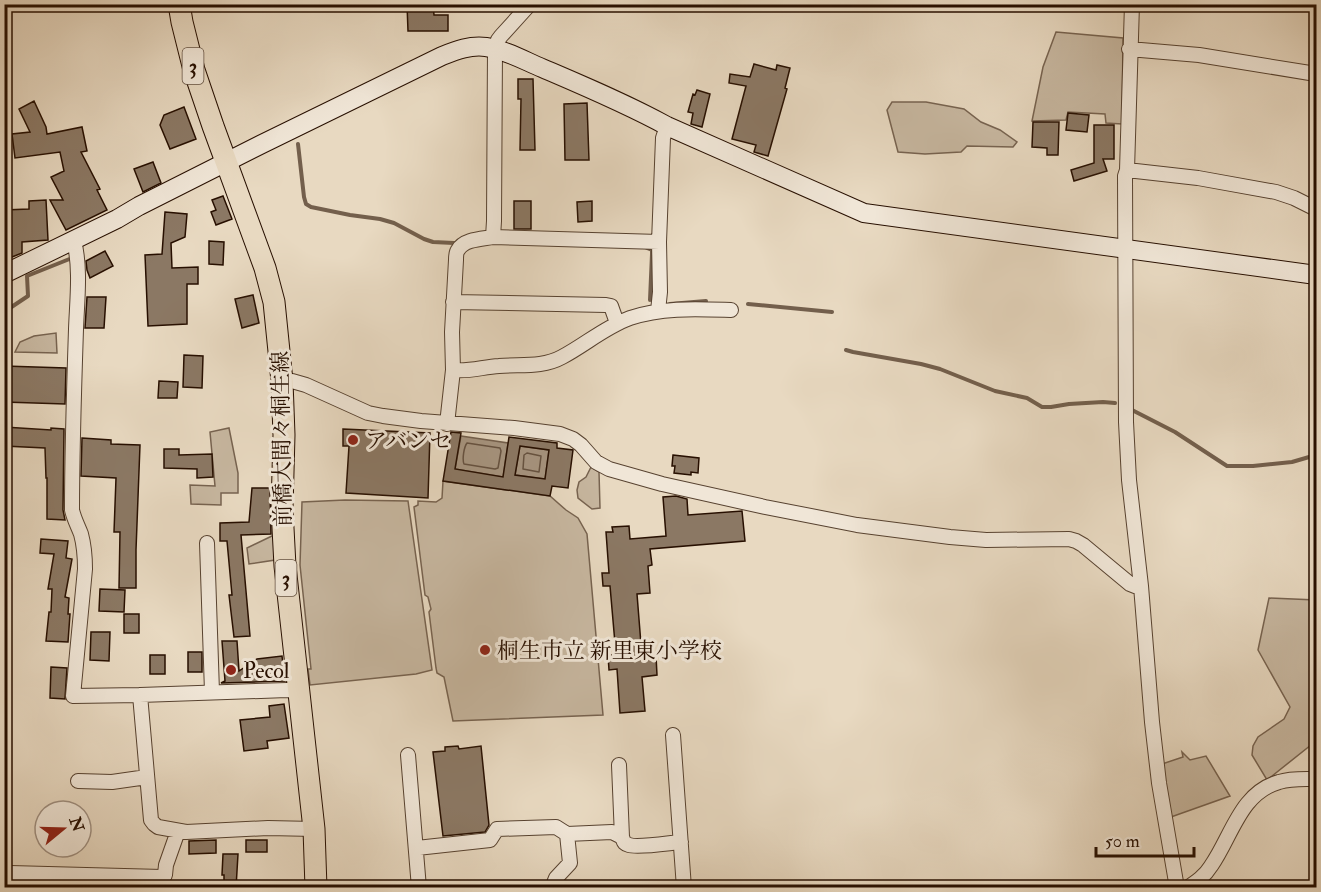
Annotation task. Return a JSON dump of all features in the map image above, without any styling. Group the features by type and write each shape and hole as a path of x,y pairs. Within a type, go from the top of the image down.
{"main road":[{"name":"前橋大間々桐生線","path":"179,4 194,70 265,268 274,302 282,381 283,539 291,631 314,829 316,888"}],"street":[{"path":"493,237 495,49 501,36 530,4"},
{"path":"1132,4 1125,176 1129,480 1141,586 1152,722 1177,888"},
{"path":"4,274 442,56 468,47 478,47 495,49 573,81 864,213 1317,275"},
{"path":"1129,50 1199,55 1317,74"},
{"path":"658,311 663,138 668,126"},
{"path":"1126,170 1197,178 1276,192 1317,209"},
{"path":"447,424 453,370 452,332 456,251 459,248 470,242 493,237 659,242"},
{"path":"74,241 77,252 77,291 72,510 82,541 85,569 73,696 298,691"},
{"path":"453,302 606,305 611,306 617,323"},
{"path":"453,370 547,364 563,357 617,323 658,311 731,310"},
{"path":"282,381 306,385 376,414 400,419 560,434 581,444 596,462 609,469 662,484 765,507 857,525 950,537 986,540 1076,540 1130,584 1141,586"},
{"path":"207,543 212,692"},
{"path":"140,695 153,824 186,832 268,828 314,829"},
{"path":"673,735 684,888"},
{"path":"408,755 419,888"},
{"path":"619,765 624,842 634,845 681,842"},
{"path":"78,781 112,782 147,777"},
{"path":"1187,888 1211,866 1244,807 1255,795 1269,785 1281,781 1317,779"},
{"path":"417,848 490,840 497,829 556,827 567,834 612,832 622,837"},
{"path":"10,873 162,877 165,875 166,865 178,831"},
{"path":"552,888 556,879 570,863 567,834"}],"shaded area":[{"path":"1056,32 1123,38 1122,124 1106,123 1105,114 1068,112 1066,120 1032,121 1043,67"},
{"path":"892,102 926,102 964,109 981,122 1000,130 1017,142 1013,147 967,146 961,152 925,154 898,152 887,110"},
{"path":"56,333 57,353 15,352 20,342 34,336"},
{"path":"229,428 238,473 238,493 221,493 221,505 191,504 190,485 215,486 210,432"},
{"path":"591,467 599,472 600,508 592,509 578,498 577,490 579,482 586,477"},
{"path":"443,481 550,496 578,518 587,534 603,715 453,721 444,677 437,673 436,668 429,612 431,609 428,597 425,595 414,507 418,505 418,501 436,502 442,498"},
{"path":"408,501 432,670 416,674 310,685 308,669 311,669 300,565 302,502"},
{"path":"274,535 275,560 249,564 247,548"},
{"path":"1269,598 1316,600 1316,741 1267,780 1252,755 1253,746 1258,737 1284,719 1290,707 1258,650"},
{"path":"1182,752 1190,760 1206,756 1230,796 1171,817 1162,764 1183,757"}],"water":[{"path":"461,436 508,443 503,477 455,469"},
{"path":"520,446 549,450 545,479 515,475"}],"building":[{"path":"407,4 433,4 434,15 448,15 448,31 408,31"},
{"path":"754,64 776,70 777,65 790,68 785,88 787,89 768,156 754,152 756,145 732,139 746,86 729,83 730,74 750,77"},
{"path":"518,79 533,79 535,150 520,150 521,99 518,99"},
{"path":"697,90 710,94 702,127 691,124 693,113 688,112 693,94 695,95"},
{"path":"34,101 47,134 82,127 87,151 81,152 100,189 97,190 107,210 66,230 50,200 63,200 51,177 64,171 60,152 15,158 12,134 30,132 19,109"},
{"path":"587,103 589,160 565,160 564,104"},
{"path":"184,107 196,139 170,149 160,125 164,115"},
{"path":"1068,113 1089,115 1087,132 1066,130"},
{"path":"1033,122 1059,122 1058,155 1047,155 1047,148 1032,147"},
{"path":"1094,125 1114,125 1114,159 1103,159 1107,171 1074,181 1071,170 1094,163"},
{"path":"153,162 161,183 143,192 134,169"},
{"path":"223,196 232,219 216,225 211,212 216,210 212,200"},
{"path":"46,200 48,240 22,242 22,253 4,258 4,210 29,209 29,201"},
{"path":"514,201 531,201 531,229 514,229"},
{"path":"592,201 592,221 578,222 577,202"},
{"path":"165,212 187,214 185,237 171,243 172,268 198,267 198,284 187,284 187,324 148,326 145,255 162,254"},
{"path":"209,241 224,242 223,265 209,264"},
{"path":"105,251 113,266 90,278 86,261"},
{"path":"253,295 259,323 242,328 235,299"},
{"path":"87,297 106,297 104,328 85,328"},
{"path":"184,355 203,356 202,388 183,387"},
{"path":"4,366 66,368 65,404 4,402"},
{"path":"159,381 178,382 177,398 158,398"},
{"path":"4,427 64,429 63,510 65,520 47,519 45,448 4,446"},
{"path":"343,429 430,433 428,498 346,493 349,446 343,446"},
{"path":"451,432 461,433 455,469 503,477 509,437 557,443 557,448 573,450 568,488 552,486 550,496 443,481","holes":["520,446 549,450 545,479 515,475"]},
{"path":"82,438 111,440 111,444 140,445 136,588 119,588 120,532 114,532 116,478 81,476"},
{"path":"164,449 179,449 179,455 212,454 213,477 197,478 197,469 164,468"},
{"path":"673,455 699,458 698,473 691,472 691,475 674,473"},
{"path":"252,488 270,488 271,534 241,535 250,636 234,637 229,595 232,595 227,541 220,541 220,523 249,522"},
{"path":"676,496 687,499 688,515 742,511 745,541 650,549 652,565 648,566 650,593 637,594 642,657 656,656 657,675 642,677 645,711 620,713 617,669 609,670 608,655 616,655 610,586 603,586 602,573 609,573 606,532 613,532 612,527 629,526 630,539 666,536 663,497"},
{"path":"41,539 68,541 66,558 72,559 65,597 69,598 68,642 46,641 52,589 48,589 54,554 40,553"},
{"path":"100,589 125,590 124,612 99,611"},
{"path":"124,614 139,614 139,633 124,633"},
{"path":"91,632 110,632 109,661 90,660"},
{"path":"222,641 237,641 239,671 257,659 282,656 285,681 221,683 225,681"},
{"path":"188,652 202,652 202,672 188,672"},
{"path":"150,655 165,655 165,674 150,674"},
{"path":"51,667 67,668 65,699 50,698"},
{"path":"284,704 289,738 267,741 268,748 244,751 240,720 270,717 269,706"},
{"path":"458,746 459,749 481,746 489,825 485,832 443,836 433,752 445,751 445,747"},
{"path":"216,840 216,853 189,854 189,841"},
{"path":"246,840 267,840 267,852 246,852"},
{"path":"223,854 238,854 236,888 224,888"}],"waterway":[{"path":"298,144 306,204 311,207 394,223 433,242 454,243"},
{"path":"647,248 652,250 650,300"},
{"path":"4,312 28,296 27,276 72,258"},
{"path":"670,304 706,301"},
{"path":"748,304 832,312"},
{"path":"846,350 940,369 995,391 1027,398 1042,407 1115,403"},
{"path":"1132,410 1175,432 1227,466 1292,462 1316,455"}],"place":[{"name":"アバンセ","path":"353,440"},
{"name":"桐生市立 新里東小学校","path":"485,650"},
{"name":"Pecol","path":"231,670"}]}
